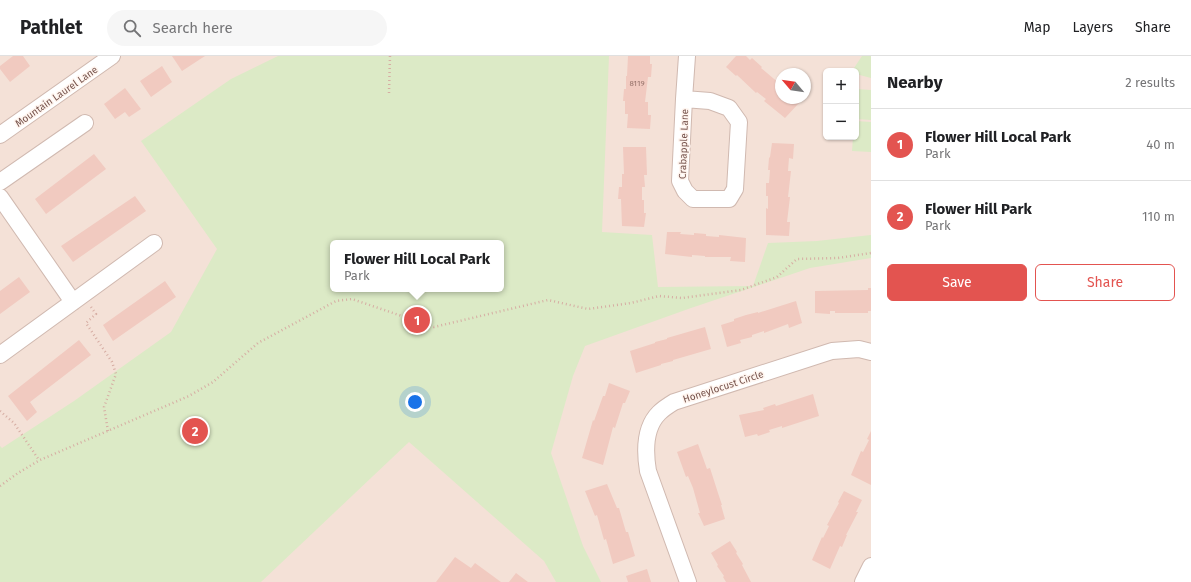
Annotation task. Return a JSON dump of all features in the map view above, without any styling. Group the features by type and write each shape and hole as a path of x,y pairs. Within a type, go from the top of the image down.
{"street":[{"name":"Mountain Laurel Lane","path":"0,135 112,56"},
{"name":"Crabapple Lane","path":"684,99 710,101 728,108 739,122 735,189 729,199 693,199 684,191 680,181 684,99 687,56"},
{"path":"0,182 85,123"},
{"path":"0,197 78,299"},
{"path":"0,355 154,243"},
{"name":"Honeylocust Circle","path":"688,582 648,471 645,456 650,427 658,413 674,402 832,351 859,349 871,352"},
{"path":"863,582 871,566"}],"path":[{"path":"389,94 390,56"},
{"path":"0,486 40,460 189,396 213,382 258,342 336,301 352,298 434,327 548,300 588,309 631,303 659,296 682,298 742,290 777,277 797,259 838,258 871,253"},
{"path":"78,299 96,314 86,323 112,362 116,374 104,407 108,431"},
{"path":"0,411 14,424 40,460"}],"shaded area":[{"path":"0,56 871,56 871,582 0,582"}],"green space":[{"path":"278,56 609,56 602,232 652,235 658,287 753,286 768,243 817,241 871,235 871,258 810,268 585,346 573,376 551,453 583,546 601,582 556,582 544,561 409,442 261,582 0,582 0,446 2,448 74,401 171,332 217,249 141,141 231,79"},
{"path":"862,56 871,56 871,78 859,75 859,68 854,68"},
{"path":"859,89 871,90 871,120 859,119"},
{"path":"859,121 871,122 871,152 852,151 853,140 859,140"}],"building":[{"path":"13,56 23,56 30,66 10,82 0,69 0,66"},
{"path":"172,56 205,56 182,71"},
{"path":"628,56 650,56 650,64 652,64 651,77 648,77 645,102 648,102 648,115 651,115 650,129 627,128 628,114 625,114 625,101 623,101 624,89 626,89"},
{"path":"736,56 746,56 750,60 752,58 775,80 775,104 798,104 785,118 764,101 766,99 757,92 756,93 726,67"},
{"path":"162,66 172,82 151,97 140,81"},
{"path":"125,88 141,109 129,117 125,112 115,119 104,104"},
{"path":"772,143 794,144 793,159 789,158 788,171 791,171 787,222 790,222 789,236 766,235 766,208 768,209 768,196 766,196 766,183 769,183 770,170 768,170"},
{"path":"623,147 646,147 647,175 644,175 645,187 642,187 644,213 646,213 644,227 622,226 621,199 618,199 619,187 622,187 622,174 624,174"},
{"path":"94,154 106,169 46,214 35,199"},
{"path":"135,196 146,211 73,262 61,246"},
{"path":"667,232 746,238 745,262 730,261 731,257 705,257 692,255 692,257 665,254"},
{"path":"19,277 30,292 0,314 0,291"},
{"path":"165,281 176,297 113,341 103,325"},
{"path":"868,288 871,288 871,311 868,311 868,313 835,313 835,311 830,311 830,314 815,313 815,291 868,290"},
{"path":"796,301 802,323 789,328 788,324 764,333 764,331 752,335 752,337 740,340 741,343 727,347 721,325 746,315 758,313"},
{"path":"705,327 711,349 636,373 630,351"},
{"path":"79,340 91,355 30,402 37,412 27,421 8,396"},
{"path":"609,383 630,391 625,403 623,403 615,428 613,427 603,465 582,458 593,420 594,421 603,396 605,396"},
{"path":"813,394 819,416 782,428 782,426 769,430 770,432 758,436 757,434 745,437 739,415 764,410 763,408 775,404 776,406"},
{"path":"871,431 871,485 851,475 861,451 863,452 869,440 867,439"},
{"path":"698,444 707,469 710,468 725,519 704,526 698,513 700,513 693,488 688,476 686,477 677,452"},
{"path":"607,484 617,508 619,508 635,556 613,564 597,515 595,516 585,491"},
{"path":"844,491 862,500 842,547 840,546 830,569 812,560"},
{"path":"730,541 737,552 736,553 751,582 726,582 717,566 718,565 711,553"},
{"path":"455,557 471,568 475,563 501,582 436,582"},
{"path":"647,569 651,582 628,582 626,576"},
{"path":"516,573 528,582 509,582"}],"place":[{"name":"Flower Hill Local Park","path":"417,320"},
{"name":"Flower Hill Park","path":"195,431"}]}
